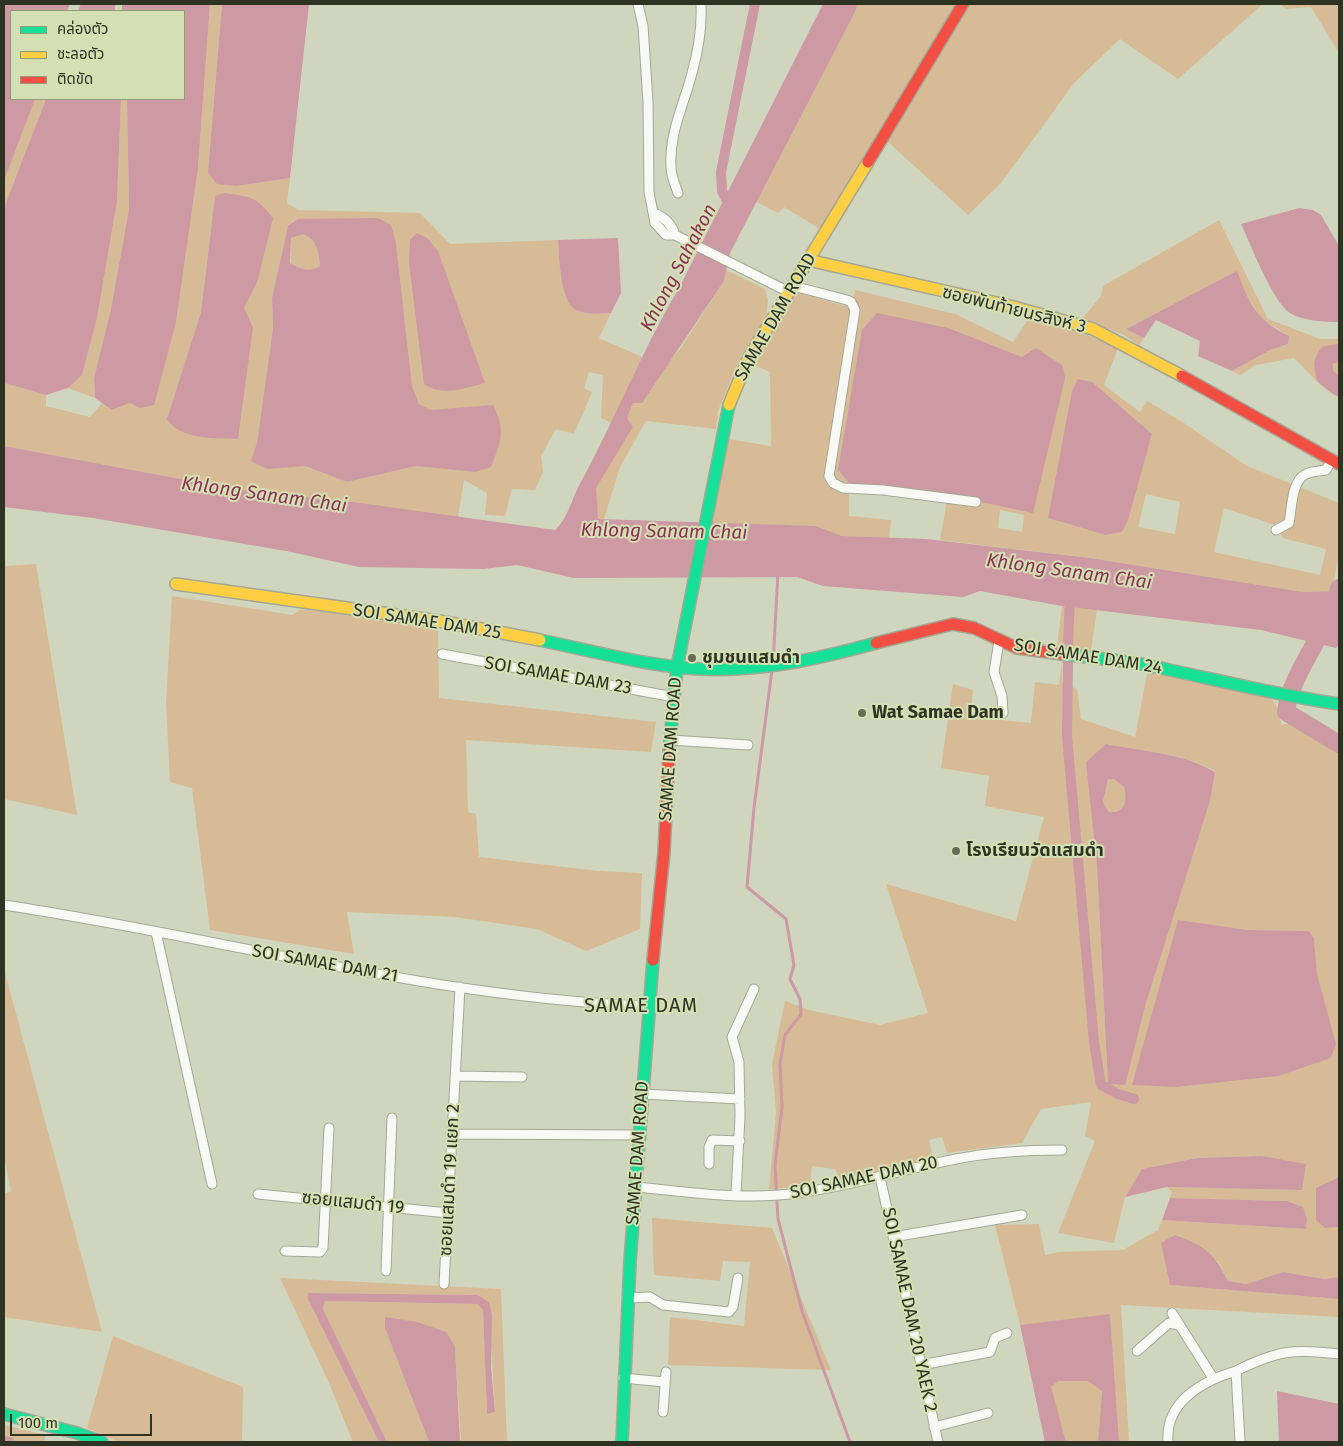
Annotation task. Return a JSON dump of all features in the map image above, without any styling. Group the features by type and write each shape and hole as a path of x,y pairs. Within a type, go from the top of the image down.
{"street":[{"path":"638,4 643,26 648,93 649,192 654,213 662,216 673,229 675,235 686,241 791,289 847,300 851,302 855,310 832,443 829,476 833,483 843,488 883,490 976,502"},
{"path":"678,193 671,168 672,142 676,117 692,72 701,4"},
{"name":"SAMAE DAM ROAD","path":"622,1442 623,1378 635,1187 649,1006 655,969 670,740 677,667 730,399 748,359 963,4"},
{"name":"ซอยพันท้ายนรสิงห์ 3","path":"808,260 1010,306 1093,329 1335,462"},
{"path":"1276,530 1289,522 1295,492 1300,479 1306,474 1326,470 1335,462"},
{"name":"SOI SAMAE DAM 25","path":"176,584 438,621 677,667"},
{"name":"SOI SAMAE DAM 24","path":"677,667 708,671 735,671 852,649 953,624 974,628 1017,648 1139,664 1267,690 1295,698 1339,704"},
{"path":"999,641 994,672 1002,696 1003,713"},
{"name":"SOI SAMAE DAM 23","path":"442,654 674,697"},
{"path":"670,740 748,745"},
{"name":"SOI SAMAE DAM 21","path":"4,904 460,987 583,1004 649,1006"},
{"path":"156,932 212,1184"},
{"name":"ซอยแสมดำ 19 แยก 2","path":"444,1284 460,987"},
{"path":"736,1195 740,1141 740,1100 739,1062 732,1037 754,989"},
{"path":"456,1076 522,1077"},
{"path":"642,1094 740,1100"},
{"path":"386,1271 392,1118"},
{"path":"285,1251 320,1252 323,1248 329,1128"},
{"path":"452,1134 639,1135"},
{"path":"709,1164 709,1147 712,1140 740,1141"},
{"name":"SOI SAMAE DAM 20","path":"635,1187 736,1195 780,1195 820,1190 978,1155 1012,1150 1062,1150"},
{"name":"SOI SAMAE DAM 20 YAEK 2","path":"880,1177 938,1442"},
{"name":"ซอยแสมดำ 19","path":"258,1194 448,1213"},
{"path":"893,1237 1022,1215"},
{"path":"628,1298 650,1297 663,1305 729,1312 733,1307 738,1278"},
{"path":"1172,1313 1213,1378"},
{"path":"1138,1351 1169,1323 1179,1324"},
{"path":"921,1365 990,1352 995,1338 1007,1333"},
{"path":"1168,1442 1167,1434 1174,1410 1197,1387 1213,1378 1236,1372 1266,1356 1298,1350 1339,1354"},
{"path":"663,1412 666,1372"},
{"path":"1236,1372 1240,1442"},
{"path":"623,1378 664,1382"},
{"path":"934,1427 988,1413"},
{"path":"4,1414 77,1432 102,1442"}],"shaded area":[{"path":"210,4 222,4 208,172 237,186 290,178 287,203 298,210 420,213 450,244 558,240 564,289 571,305 585,313 611,313 599,338 642,357 612,423 601,418 603,375 589,372 584,388 592,392 574,434 556,429 541,456 543,472 535,490 512,489 505,516 485,515 487,493 464,480 458,517 234,489 4,446 4,383 46,395 46,406 90,417 102,403 112,410 130,403 140,408 176,322 198,168","holes":["215,196 257,283 244,308 253,327 167,419 201,312","288,226 396,243 412,386 419,404 429,410 451,409 475,472 416,466 347,482 305,466 252,461 257,443 273,328 272,298"]},
{"path":"857,4 958,4 821,228 818,228 784,207 778,213 755,201 856,10"},
{"path":"971,4 1263,4 1178,79 1120,39 1075,82 1001,183 968,215 888,142"},
{"path":"1279,4 1339,4 1339,53 1311,7 1287,9"},
{"path":"35,100 46,100 4,208 4,181"},
{"path":"121,100 127,100 129,209 111,309 94,378 95,398 68,388 82,375 97,318 117,201"},
{"path":"1219,220 1268,319 1320,339 1339,339 1339,397 1322,386 1294,358 1256,365 1240,375 1232,371 1270,350 1288,344 1289,336 1261,319 1244,291 1237,272 1127,328 1144,338 1139,345 1124,335 1082,319 1101,296 1103,286"},
{"path":"303,234 311,239 316,247 320,266 316,268 305,269 291,263 291,238"},
{"path":"726,270 765,289 768,300 766,318 741,356 718,411 716,429 646,421 620,467 604,519 598,519 595,488 633,427 627,418 633,403 680,349 724,281"},
{"path":"855,290 955,314 1013,342 1030,317 1060,323 1118,348 1104,385 1140,412 1147,401 1181,421 1247,466 1339,503 1339,554 1332,591 1303,592 1090,558 940,540 948,495 1022,357 1012,353 838,470 849,483 849,516 891,520 889,539 842,536 816,526 713,524 719,476 728,439 771,446 770,372 752,364 795,292 852,308","holes":["1135,420 1152,434 1122,532 1107,535 1048,518","1146,494 1180,502 1175,534 1138,527","1224,508 1278,526 1283,538 1326,549 1320,575 1214,552","1000,510 1024,515 1022,532 998,528"]},
{"path":"36,564 77,815 4,799 4,566"},
{"path":"172,596 293,615 301,609 438,625 439,698 656,722 651,752 466,740 468,812 476,814 479,857 599,871 642,873 640,929 586,951 537,929 455,917 347,912 354,954 210,930 192,788 170,782 166,703"},
{"path":"1062,606 1097,609 1091,651 1057,648"},
{"path":"1062,662 1062,682 1077,689 1081,719 1135,737 1148,669 1266,692 1276,705 1282,725 1306,719 1339,734 1339,1177 1316,1188 1325,1228 1339,1227 1339,1277 1325,1279 1283,1272 1246,1284 1228,1281 1218,1261 1170,1285 1339,1299 1339,1317 1121,1305 1129,1442 1119,1442 1110,1315 1020,1325 995,1225 1039,1224 1045,1255 1059,1252 1123,1250 1158,1230 1162,1220 1306,1229 1287,1201 1170,1198 1172,1192 1167,1187 1302,1190 1261,1156 1197,1158 1143,1169 1125,1197 1114,1243 1058,1233 1095,1141 1085,1136 1091,1102 1041,1109 1022,1143 947,1153 942,1137 929,1140 933,1159 840,1179 835,1169 812,1166 810,1186 769,1189 776,1113 772,1064 785,1001 809,1010 880,1025 928,1013 886,884 1016,921 1044,817 985,806 989,776 941,768 953,684 973,690 970,717 1031,723 1035,682 1059,685","holes":["1106,744 1176,756 1215,771 1210,801 1146,1003 1124,1085 1108,1084 1097,865","1218,927 1247,930 1309,931 1314,938 1317,974 1335,1044 1331,1058 1279,1076 1177,1087"]},
{"path":"1108,779 1114,779 1124,787 1125,801 1119,811 1109,812 1103,802"},
{"path":"4,969 102,1332 4,1317 4,1194 11,1191 4,1156"},
{"path":"652,1218 772,1228 831,1370 668,1365 670,1317 744,1326 750,1262 723,1261 720,1281 654,1275"},
{"path":"280,1278 501,1289 507,1442 461,1442 455,1347 385,1317 385,1328 429,1442 387,1442 323,1309 325,1301 477,1304 483,1310 487,1414 495,1412 489,1302 478,1295 308,1293 308,1299 379,1442 353,1442 329,1383"},
{"path":"113,1336 243,1387 242,1442 119,1442 87,1428"},
{"path":"1057,1381 1088,1381 1102,1390 1098,1442 1066,1442 1050,1387"},
{"path":"4,1425 46,1435 44,1442 4,1442"}],"water":[{"path":"4,4 70,4 67,10 10,10 10,100 35,100 4,181"},
{"path":"81,4 115,4 115,10 78,10"},
{"path":"122,4 210,4 198,168 176,322 154,405 140,408 130,403 112,410 95,398 94,378 111,309 129,209 127,100 185,100 185,10 122,10"},
{"path":"222,4 309,4 290,178 237,186 217,184 208,172"},
{"name":"Khlong Sanam Chai","path":"823,4 857,4 856,10 730,253 724,281 642,403 633,403 627,418 633,427 596,488 598,519 816,526 842,536 926,539 1090,558 1303,592 1339,591 1339,644 1336,648 1261,630 1062,606 980,591 963,597 823,586 797,577 574,578 517,565 484,569 359,567 286,551 93,518 4,507 4,446 234,489 360,503 555,530 567,513 653,335 679,288"},
{"path":"46,100 121,100 117,201 97,318 82,375 68,388 46,395 4,383 4,208"},
{"path":"224,193 257,201 273,218 257,283 244,308 253,327 238,439 209,438 189,434 180,431 167,419 201,312 215,196"},
{"path":"1299,208 1313,210 1321,215 1339,246 1339,322 1301,318 1283,307 1269,285 1241,224"},
{"path":"378,218 391,225 396,243 412,386 419,404 430,410 493,405 500,422 501,436 491,467 475,472 416,466 347,482 305,466 267,469 251,461 257,443 273,328 272,298 288,226 298,219","holes":["303,234 308,236 316,247 320,266 309,270 290,263 291,238"]},
{"path":"417,233 427,238 438,251 485,383 446,391 431,388 424,384 409,262 410,240"},
{"path":"618,238 621,293 611,313 598,314 576,310 567,298 561,278 558,240"},
{"path":"1237,271 1250,302 1269,324 1289,336 1288,344 1270,350 1232,371 1198,356 1200,341 1156,320 1144,338 1126,329"},
{"path":"877,313 948,328 1022,357 1036,348 1063,366 1065,378 1033,513 948,495 849,483 838,470 862,330"},
{"path":"1078,379 1092,382 1152,434 1128,520 1122,532 1106,535 1048,518 1072,391"},
{"path":"1106,744 1176,757 1215,772 1210,801 1146,1003 1125,1085 1108,1084 1097,865 1086,762","holes":["1108,779 1114,779 1124,787 1125,801 1119,811 1109,812 1103,802"]},
{"path":"1178,920 1247,930 1309,931 1314,938 1317,974 1336,1044 1331,1058 1279,1076 1177,1087 1132,1085"},
{"path":"1261,1156 1306,1164 1302,1190 1167,1187 1125,1197 1142,1169 1197,1158"},
{"path":"1339,1177 1339,1227 1325,1228 1316,1220 1316,1188"},
{"path":"1170,1198 1287,1201 1303,1207 1307,1219 1306,1229 1162,1220"},
{"path":"1175,1235 1194,1243 1208,1252 1228,1281 1246,1284 1283,1272 1325,1279 1339,1277 1339,1299 1170,1285 1161,1243"},
{"path":"308,1293 478,1295 489,1302 492,1316 491,1367 495,1412 487,1414 483,1310 477,1304 325,1301 323,1309 387,1442 379,1442 308,1299"},
{"path":"1110,1314 1119,1442 1098,1442 1102,1391 1088,1381 1058,1381 1051,1387 1066,1442 1045,1442 1020,1325"},
{"path":"385,1317 417,1322 446,1332 455,1347 460,1442 429,1442 385,1328"},
{"path":"1277,1391 1339,1404 1339,1442 1279,1442"}],"waterway":[{"name":"Khlong Sahakon","path":"730,207 722,191 721,172 755,4"},
{"path":"1339,353 1327,355 1323,363 1325,376 1339,387"},
{"path":"773,664 778,572"},
{"path":"1339,588 1327,620 1295,682 1286,712 1339,744"},
{"path":"1068,647 1070,594"},
{"path":"1068,662 1067,736 1094,1042 1101,1085 1118,1094 1134,1099"},
{"path":"772,670 754,808 747,887 786,919 794,965 790,979 800,999 801,1014 785,1035 780,1064 782,1107 775,1165 778,1219 802,1311 850,1442"},
{"path":"4,1441 9,1442"}],"traffic: fast":[{"path":"669,752 677,667 729,405"},
{"path":"540,640 660,665 700,669 745,668 789,663 876,643"},
{"path":"1062,654 1141,664 1265,691 1339,704"},
{"path":"622,1442 630,1261 653,960"},
{"path":"4,1414 77,1433 102,1442"}],"traffic: slow":[{"path":"729,405 748,359 868,162"},
{"path":"808,260 1010,306 1093,329 1182,376"},
{"path":"176,584 439,621 540,640"}],"traffic: jam":[{"path":"868,162 963,4"},
{"path":"1182,376 1339,464"},
{"path":"876,643 953,624 974,628 1017,648 1062,654"},
{"path":"653,960 664,852 669,752"}],"place":[{"name":"ชุมชนแสมดำ","path":"692,658"},
{"name":"Wat Samae Dam","path":"862,713"},
{"name":"โรงเรียนวัดแสมดำ","path":"956,851"}],"district":[{"name":"SAMAE DAM","path":"641,1006"}]}
